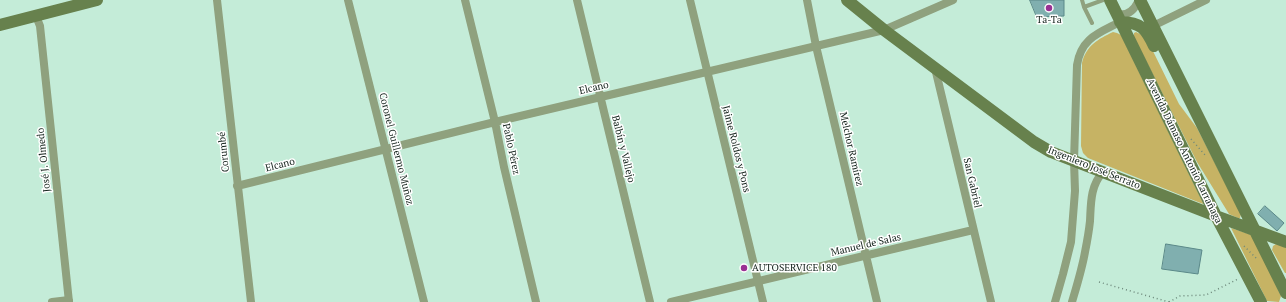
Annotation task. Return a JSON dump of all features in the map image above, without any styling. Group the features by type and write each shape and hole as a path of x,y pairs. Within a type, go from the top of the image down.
{"street":[{"path":"0,25 97,0"},
{"name":"Corumbé","path":"217,0 251,302"},
{"name":"Coronel Guillermo Muñoz","path":"348,0 424,302"},
{"name":"Pablo Pérez","path":"464,0 495,122 504,167 536,302"},
{"name":"Balbín y Vallejo","path":"577,0 650,302"},
{"name":"Jaime Roldos y Pons","path":"690,0 763,302"},
{"name":"Melchor Ramírez","path":"807,0 816,46 877,302"},
{"name":"Ingeniero José Serrato","path":"847,0 884,30 1034,142 1051,152 1286,242"},
{"name":"Elcano","path":"237,186 495,122 884,30 952,0"},
{"name":"Avenida Dámaso Antonio Larrañaga","path":"1110,0 1260,302"},
{"path":"1055,302 1064,274 1071,242 1075,191 1074,161 1077,65 1079,55 1082,48 1088,41 1120,15 1127,14 1133,10 1140,0 1286,293"},
{"path":"1153,26 1206,0"},
{"name":"José J. Olmedo","path":"36,16 40,26 69,301"},
{"path":"1118,18 1139,25 1144,29 1150,36 1179,94 1190,101"},
{"name":"San Gabriel","path":"935,68 991,302"},
{"path":"1072,302 1080,277 1085,252 1090,223 1091,198 1098,177 1103,172"},
{"name":"Manuel de Salas","path":"671,302 973,230"},
{"path":"52,302 69,301"}],"lane":[{"path":"1082,0 1092,23"},
{"path":"1084,7 1103,0"}],"path":[{"path":"1189,137 1205,155"},
{"path":"1243,243 1260,263"},
{"path":"1099,282 1169,302 1180,296 1206,295 1247,274"}],"shaded area":[{"path":"1113,32 1121,35 1203,204 1088,158 1083,153 1081,146 1082,63 1086,52 1093,44 1102,37"},
{"path":"1136,32 1148,41 1179,104 1197,128 1241,214 1240,218 1229,214 1197,162 1134,37 1134,33"},
{"path":"1231,228 1252,235 1281,296 1279,302 1267,301"},
{"path":"1276,244 1286,247 1286,273 1272,250 1273,246"}],"building":[{"name":"Ta-Ta","path":"1030,0 1064,0 1064,16 1037,17"},
{"path":"1265,206 1284,223 1277,231 1258,214"},
{"path":"1166,244 1202,250 1198,274 1162,269"}],"place":[{"name":"Ta-Ta","path":"1049,8"},
{"name":"AUTOSERVICE 180","path":"744,268"}]}
